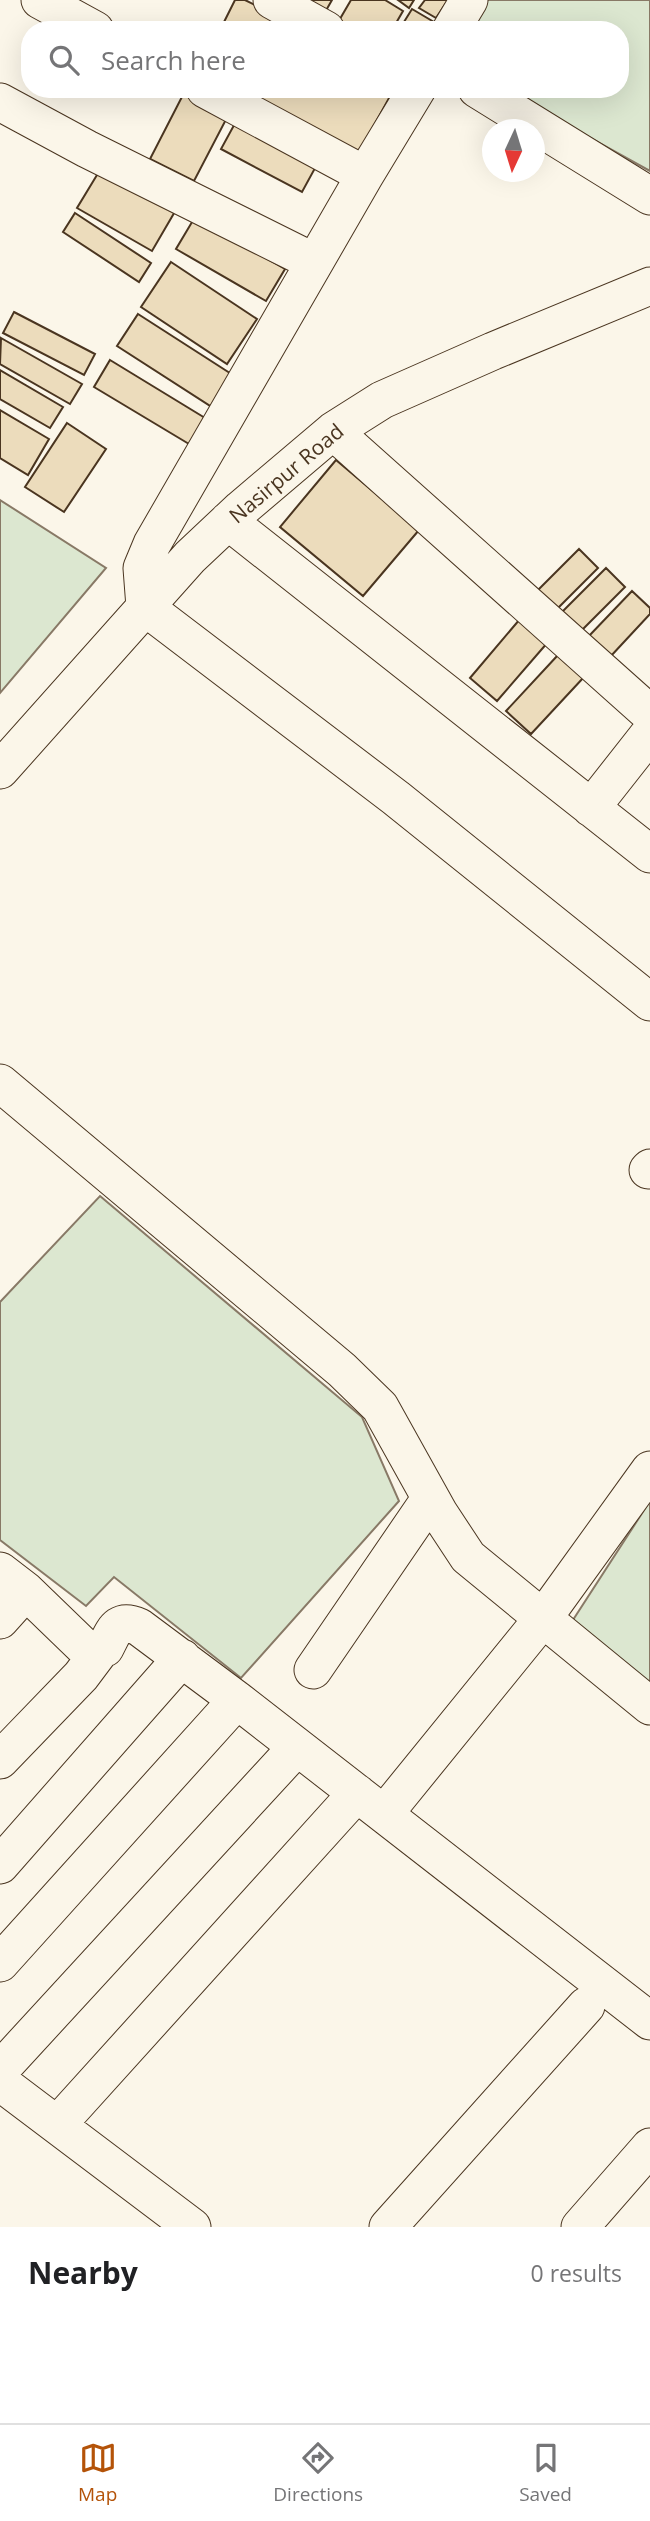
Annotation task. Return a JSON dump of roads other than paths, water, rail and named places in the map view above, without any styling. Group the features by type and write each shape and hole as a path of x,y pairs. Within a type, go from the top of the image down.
{"street":[{"path":"40,0 78,21"},
{"path":"272,0 310,21"},
{"path":"456,21 469,0"},
{"path":"222,98 365,175"},
{"path":"412,98 152,544 142,568 145,607 396,798 650,1002"},
{"path":"492,98 650,196"},
{"path":"0,102 87,149 314,262"},
{"name":"Nasirpur Road","path":"0,770 190,557 333,431 382,400 650,286"},
{"path":"333,431 650,714"},
{"path":"228,521 650,854"},
{"path":"591,808 650,733"},
{"path":"0,1083 342,1370 380,1407 430,1499 468,1557 650,1706"},
{"path":"57,2125 370,1804 544,1617 650,1470"},
{"path":"313,1670 430,1499"},
{"path":"0,1620 13,1581 86,1649 99,1652"},
{"path":"0,1760 81,1676 105,1648 116,1628 129,1622 237,1700 650,2021"},
{"path":"0,1865 182,1658"},
{"path":"0,1963 237,1700"},
{"path":"0,2070 297,1747"},
{"path":"388,2227 586,2006"},
{"path":"0,2082 192,2227"},
{"path":"580,2227 650,2147"}]}
